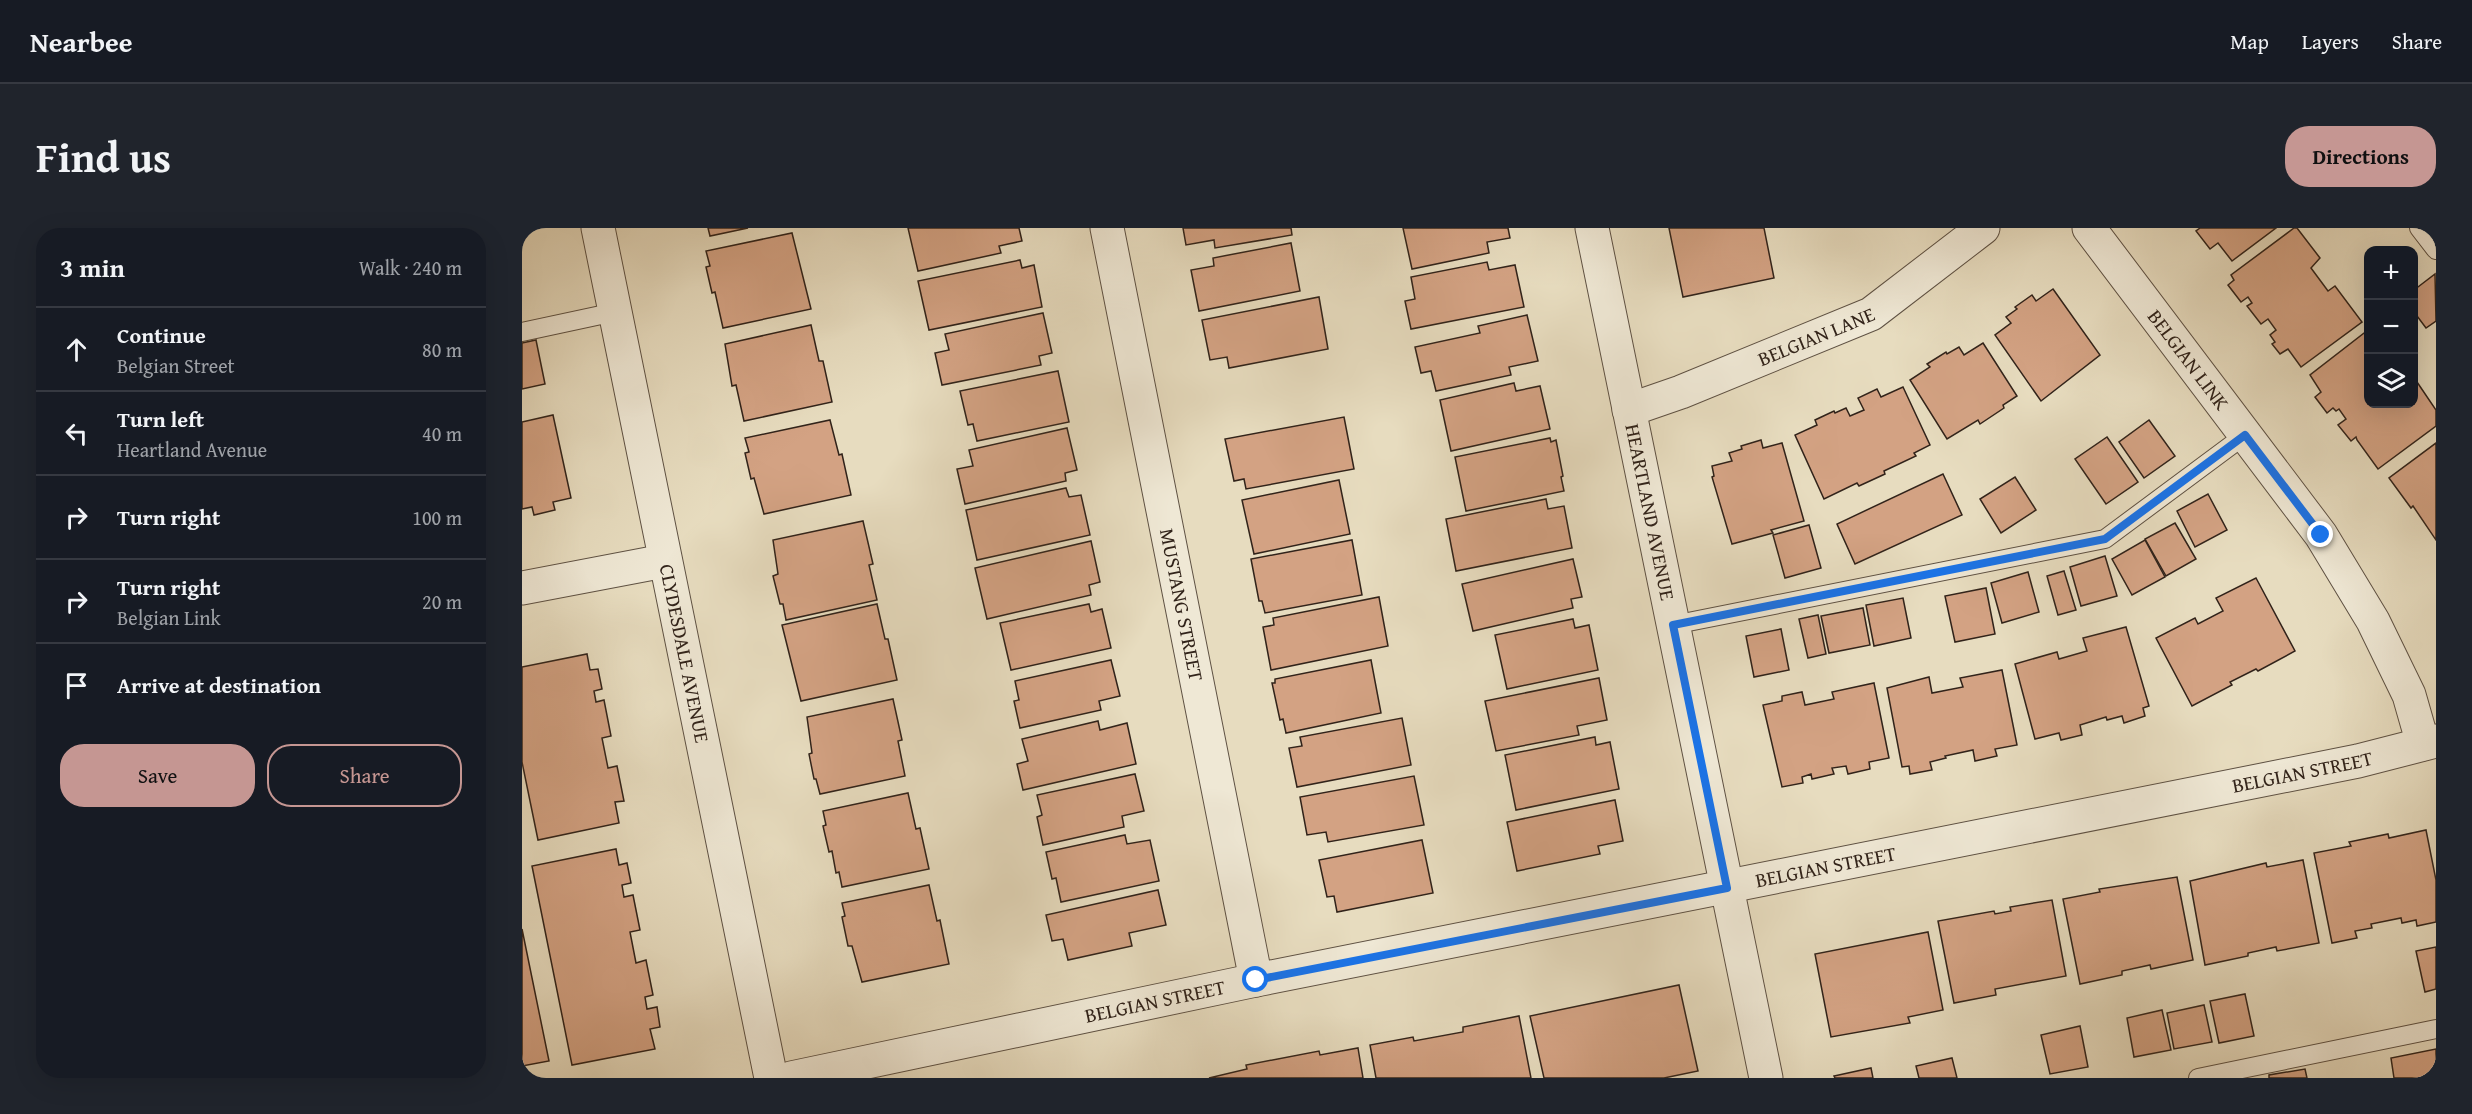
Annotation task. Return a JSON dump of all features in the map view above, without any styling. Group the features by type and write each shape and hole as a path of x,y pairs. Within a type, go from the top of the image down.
{"street":[{"name":"CLYDESDALE AVENUE","path":"598,228 771,1078"},
{"name":"MUSTANG STREET","path":"1107,228 1256,980"},
{"name":"HEARTLAND AVENUE","path":"1592,228 1766,1078"},
{"name":"BELGIAN LANE","path":"1629,410 1681,393 1870,314 1983,228"},
{"name":"BELGIAN LINK","path":"2089,228 2321,535 2355,590 2409,694 2430,743"},
{"path":"522,588 664,561"},
{"name":"BELGIAN STREET","path":"791,1078 1256,980 2358,761 2430,743"}],"lane":[{"path":"2420,228 2436,250"},
{"path":"522,332 615,312"},
{"path":"1673,625 2105,539 2245,435"},
{"path":"2198,1078 2436,1029"}],"building":[{"path":"708,228 748,228 710,236"},
{"path":"908,228 1019,228 1022,241 999,246 1001,253 918,271"},
{"path":"1183,228 1291,228 1292,235 1215,248 1214,240 1186,245"},
{"path":"1403,228 1508,228 1510,238 1487,242 1489,253 1412,269"},
{"path":"1669,228 1764,228 1774,278 1683,297"},
{"path":"2200,228 2276,228 2232,261 2218,243 2210,249 2196,231"},
{"path":"2297,228 2320,258 2311,268 2328,291 2335,286 2362,322 2301,367 2288,349 2280,354 2272,344 2275,342 2270,335 2276,330 2268,319 2261,324 2247,306 2252,303 2248,297 2241,302 2228,285 2234,280 2231,275"},
{"path":"792,233 811,309 723,328 715,292 712,293 706,267 710,266 706,251"},
{"path":"1291,243 1300,291 1199,311 1191,270 1214,266 1213,258"},
{"path":"1020,260 1022,268 1034,265 1042,307 929,330 918,281"},
{"path":"1487,262 1489,270 1515,265 1524,307 1411,329 1405,301 1415,299 1411,277"},
{"path":"2435,274 2436,321 2426,328 2418,317 2418,287"},
{"path":"2053,289 2100,355 2041,401 1995,335 2011,323 2006,317 2017,309 2015,307 2032,295 2036,301"},
{"path":"1319,297 1328,349 1229,368 1227,357 1210,360 1202,320"},
{"path":"1043,313 1052,353 1039,356 1041,365 942,385 935,353 949,350 945,334"},
{"path":"1527,315 1538,361 1509,367 1511,375 1436,391 1431,371 1421,373 1415,347 1480,333 1478,326"},
{"path":"811,325 819,361 823,361 832,402 744,421 736,385 732,386 725,344"},
{"path":"2364,333 2364,408 2418,408 2418,383 2436,410 2436,426 2378,469 2356,437 2351,441 2338,425 2346,419 2339,409 2336,411 2333,408 2327,413 2315,397 2321,392 2310,375"},
{"path":"536,340 545,384 522,389 522,343"},
{"path":"1983,343 2017,396 1980,424 1978,420 1947,439 1910,380 1930,367 1927,364 1946,352 1947,354 1959,347 1964,355"},
{"path":"1058,371 1069,422 977,441 973,424 968,425 960,391"},
{"path":"1514,383 1516,391 1540,386 1550,429 1451,451 1440,400"},
{"path":"1903,387 1930,445 1914,453 1916,456 1884,471 1885,474 1859,486 1857,483 1824,499 1795,435 1817,425 1815,420 1834,411 1835,413 1846,408 1850,416 1864,410 1858,398 1877,389 1881,397"},
{"path":"553,415 571,498 553,502 555,510 534,515 532,507 522,509 522,422"},
{"path":"1344,417 1354,469 1246,489 1244,479 1234,481 1225,439"},
{"path":"830,420 839,455 842,454 851,495 764,514 754,478 751,479 745,453 749,452 745,438"},
{"path":"2149,420 2175,456 2144,478 2119,442"},
{"path":"1067,428 1077,470 1065,473 1066,481 965,504 957,469 973,466 969,450"},
{"path":"2107,437 2138,482 2106,504 2075,459"},
{"path":"1550,438 1551,442 1556,440 1564,491 1466,511 1455,457"},
{"path":"1761,440 1763,448 1782,443 1804,521 1771,530 1773,533 1732,544 1712,477 1714,476 1712,466 1732,461 1729,453 1742,449 1741,446"},
{"path":"2436,443 2436,540 2413,506 2411,508 2389,478"},
{"path":"1943,474 1962,515 1855,564 1837,524"},
{"path":"2015,477 2036,510 2001,533 1980,499"},
{"path":"1339,480 1350,534 1254,554 1242,500"},
{"path":"1066,488 1069,497 1081,495 1090,535 977,560 966,510"},
{"path":"2208,494 2227,530 2195,547 2177,511"},
{"path":"1546,499 1548,509 1564,506 1572,548 1456,571 1446,519"},
{"path":"863,521 873,564 869,565 877,600 786,620 773,576 778,574 773,540"},
{"path":"2175,523 2196,559 2166,576 2145,539"},
{"path":"1809,525 1821,568 1785,578 1773,535"},
{"path":"1352,540 1362,595 1265,613 1262,601 1259,601 1251,559"},
{"path":"2145,540 2165,577 2132,595 2112,559"},
{"path":"1091,541 1100,582 1089,585 1091,595 987,619 975,568"},
{"path":"2105,556 2117,596 2081,606 2070,567"},
{"path":"1573,559 1582,597 1571,599 1573,608 1473,631 1462,584"},
{"path":"2064,571 2076,610 2058,615 2047,576"},
{"path":"2028,572 2039,612 2002,623 1991,583"},
{"path":"2256,578 2295,651 2258,671 2256,669 2230,682 2232,685 2192,706 2156,638 2195,618 2198,624 2223,611 2216,598"},
{"path":"1986,588 1995,634 1955,642 1945,596"},
{"path":"1379,597 1388,646 1271,670 1263,627 1274,625 1273,618"},
{"path":"1903,598 1911,638 1874,646 1866,605"},
{"path":"877,604 897,680 801,701 782,625"},
{"path":"1089,604 1091,612 1102,609 1111,648 1011,670 1000,623"},
{"path":"1863,608 1870,645 1829,653 1821,616"},
{"path":"1818,615 1826,654 1808,658 1799,619"},
{"path":"1573,619 1575,628 1589,625 1598,670 1507,689 1495,635"},
{"path":"2126,627 2149,706 2143,708 2145,716 2124,723 2122,716 2107,720 2106,717 2080,725 2082,735 2061,740 2059,733 2035,739 2015,664 2057,652 2059,659 2087,651 2083,638"},
{"path":"1781,629 1789,670 1754,677 1746,636"},
{"path":"587,654 590,670 598,669 602,689 594,691 596,702 604,700 611,736 602,738 608,768 617,766 624,801 615,802 619,823 538,840 522,762 522,667"},
{"path":"1111,660 1120,696 1099,701 1101,710 1020,728 1014,701 1019,700 1015,681"},
{"path":"1371,660 1381,713 1286,733 1283,719 1280,720 1272,683 1275,683 1275,679"},
{"path":"2002,670 2017,745 1995,749 1997,756 1975,761 1973,750 1945,756 1946,758 1930,762 1932,770 1910,774 1909,766 1902,767 1887,688 1929,677 1932,693 1963,687 1960,678"},
{"path":"1599,678 1607,720 1577,726 1579,735 1496,751 1485,701"},
{"path":"1874,683 1889,758 1869,762 1870,769 1848,774 1846,766 1832,768 1834,774 1812,779 1811,774 1802,777 1803,783 1782,787 1763,705 1782,701 1782,696 1802,692 1805,705 1834,699 1832,692"},
{"path":"893,699 902,740 898,741 905,776 820,794 816,779 814,779 809,754 812,753 807,717"},
{"path":"1402,718 1411,765 1297,787 1289,748 1302,746 1300,737"},
{"path":"1098,721 1100,730 1127,723 1136,764 1023,790 1017,764 1028,761 1022,739"},
{"path":"1595,737 1596,745 1610,742 1619,789 1516,810 1505,755"},
{"path":"1135,774 1144,811 1122,816 1124,827 1043,845 1037,817 1042,815 1037,795"},
{"path":"1414,776 1424,825 1328,842 1326,832 1307,835 1300,797"},
{"path":"908,793 916,829 920,828 929,869 842,887 839,872 836,873 832,851 829,852 823,826 826,825 823,811"},
{"path":"1615,800 1623,841 1598,846 1600,854 1517,871 1507,822"},
{"path":"2426,830 2436,880 2436,922 2417,926 2416,920 2402,923 2401,918 2371,924 2372,928 2355,931 2357,938 2332,943 2314,853 2351,846 2349,842 2388,834 2389,838"},
{"path":"1125,835 1127,844 1150,840 1159,881 1061,902 1056,878 1052,879 1046,852"},
{"path":"1422,840 1433,893 1337,912 1334,896 1327,897 1319,860"},
{"path":"616,849 619,865 627,863 631,883 622,885 624,897 633,895 640,930 630,932 636,963 646,960 653,995 645,997 647,1009 657,1007 660,1027 650,1029 655,1049 572,1065 532,866"},
{"path":"2303,860 2319,943 2277,951 2276,947 2248,953 2248,956 2205,965 2190,881 2266,863 2267,867"},
{"path":"2177,877 2193,960 2151,969 2150,965 2122,971 2122,975 2080,984 2063,899 2100,892 2099,889"},
{"path":"929,885 937,921 940,920 949,964 862,982 852,946 848,946 842,917 845,916 842,903"},
{"path":"1158,890 1166,925 1129,933 1132,946 1068,960 1063,939 1052,941 1046,915"},
{"path":"2052,900 2066,976 1995,989 1996,995 1954,1003 1938,921 1994,911 1995,914 2011,911 2010,907"},
{"path":"522,929 549,1061 522,1066"},
{"path":"1928,932 1943,1010 1908,1017 1910,1023 1831,1037 1815,954"},
{"path":"2436,947 2436,989 2425,992 2416,951"},
{"path":"1679,985 1698,1071 1664,1078 1544,1078 1530,1016"},
{"path":"2245,994 2254,1036 2219,1043 2210,1001"},
{"path":"2204,1005 2212,1042 2174,1049 2167,1013"},
{"path":"2162,1010 2171,1050 2134,1057 2127,1018"},
{"path":"1519,1016 1531,1078 1376,1078 1370,1045 1413,1037 1414,1041 1463,1032 1463,1027"},
{"path":"2080,1026 2088,1067 2050,1074 2041,1035"},
{"path":"1358,1048 1363,1078 1209,1078 1247,1069 1246,1065 1319,1051 1320,1055"},
{"path":"2436,1049 2436,1078 2394,1078 2391,1058"},
{"path":"1952,1058 1957,1078 1919,1078 1916,1066"},
{"path":"1871,1068 1873,1078 1835,1078 1834,1076"},
{"path":"2305,1069 2307,1078 2269,1078 2269,1075"}],"route":[{"path":"1256,980 1727,888 1673,625 2105,539 2245,435 2321,535"}]}
